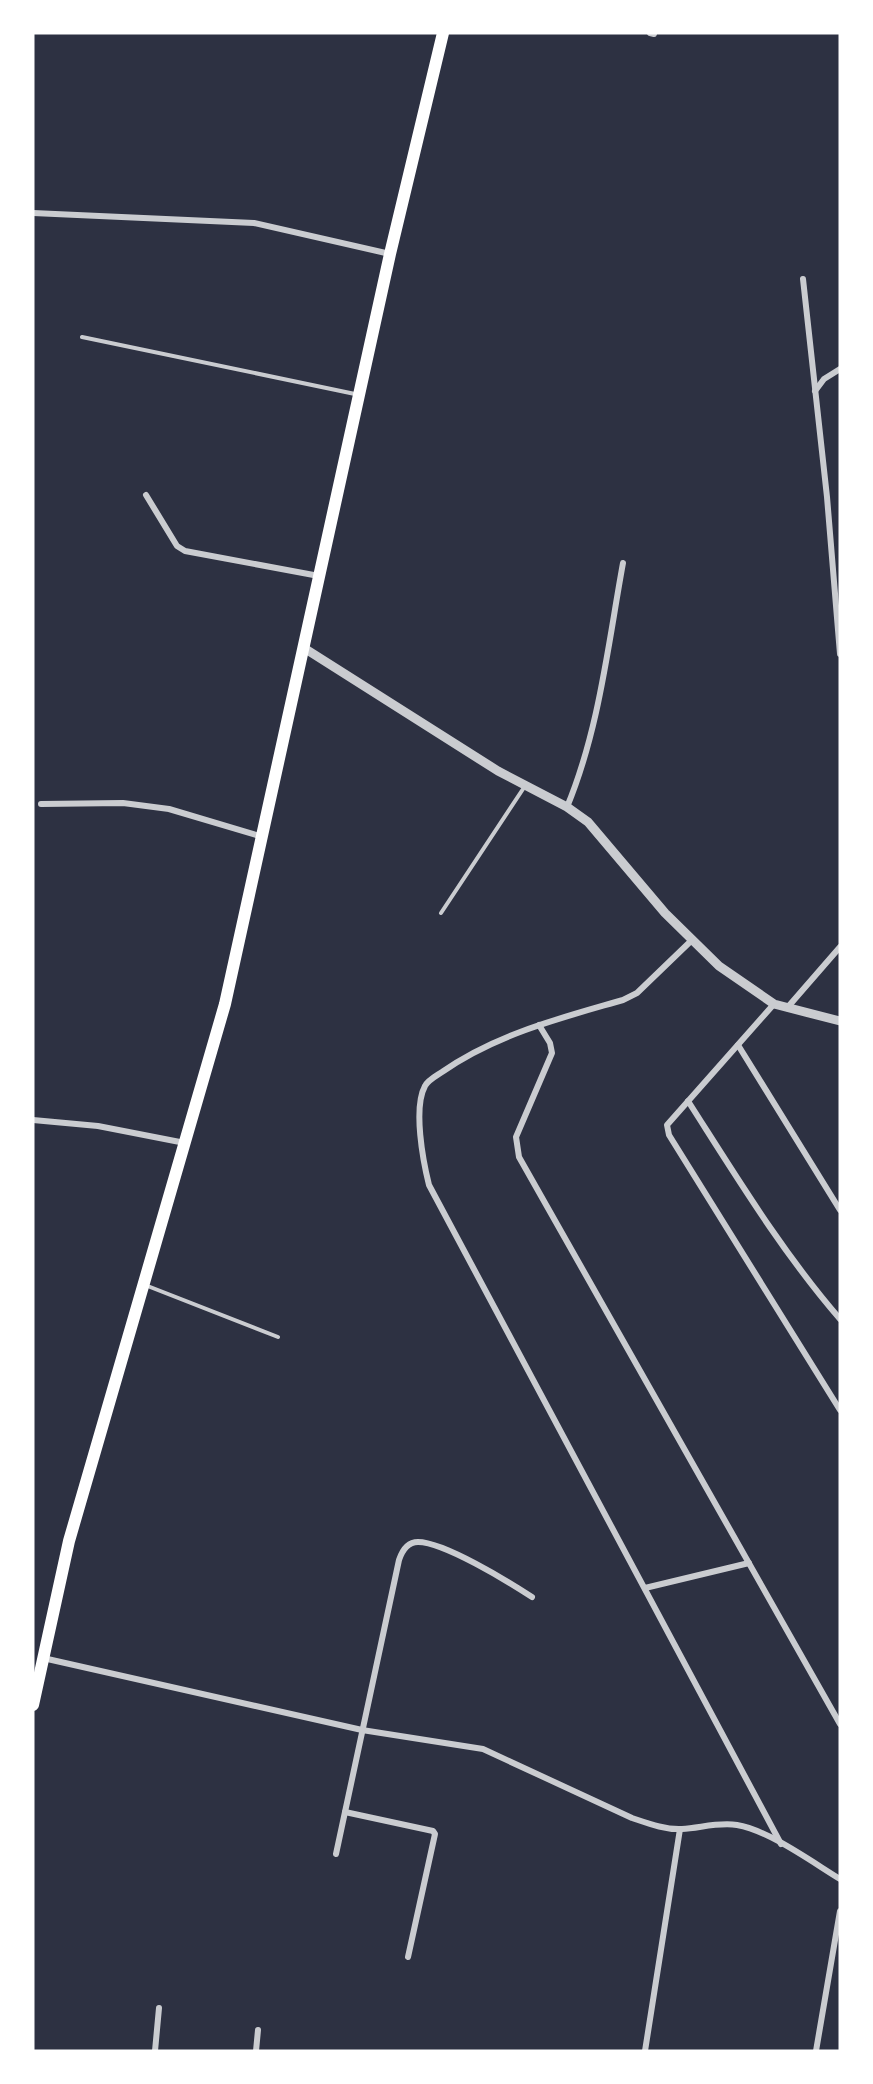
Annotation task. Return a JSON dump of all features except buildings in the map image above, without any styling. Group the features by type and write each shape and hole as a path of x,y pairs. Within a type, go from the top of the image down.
{"highway":[{"path":"33,1705 69,1541 225,1004 264,837 390,254 443,33"}],"street":[{"path":"33,213 254,223 390,254"},
{"path":"803,279 840,654"},
{"path":"815,392 824,379 840,369"},
{"path":"146,495 177,546 185,551 320,577"},
{"path":"567,807 582,771 591,735 623,563"},
{"path":"304,648 498,771 567,807 597,830 632,875 719,966 774,1004 840,1020"},
{"path":"41,804 123,802 169,809 264,837"},
{"path":"692,940 637,993 623,1000 539,1025 495,1042 453,1064 425,1084 420,1099 423,1160 429,1185 781,1844"},
{"path":"787,1008 840,947"},
{"path":"774,1004 667,1125 669,1136 840,1410"},
{"path":"539,1025 550,1043 552,1053 516,1137 519,1157 840,1724"},
{"path":"738,1045 840,1209"},
{"path":"688,1101 774,1235 807,1281 840,1319"},
{"path":"33,1120 98,1126 185,1143"},
{"path":"336,1854 399,1560 406,1546 416,1542 430,1545 488,1570 532,1597"},
{"path":"645,1588 749,1563"},
{"path":"42,1658 362,1730 483,1749 632,1818 680,1829 726,1824 741,1826 781,1844 840,1878"},
{"path":"345,1812 421,1826 435,1834 408,1958"},
{"path":"645,2051 680,1829"},
{"path":"816,2051 840,1911"},
{"path":"155,2051 159,2008"},
{"path":"256,2051 258,2030"}],"lane":[{"path":"82,337 359,395"},
{"path":"441,913 525,785"},
{"path":"144,1285 278,1336"}]}
